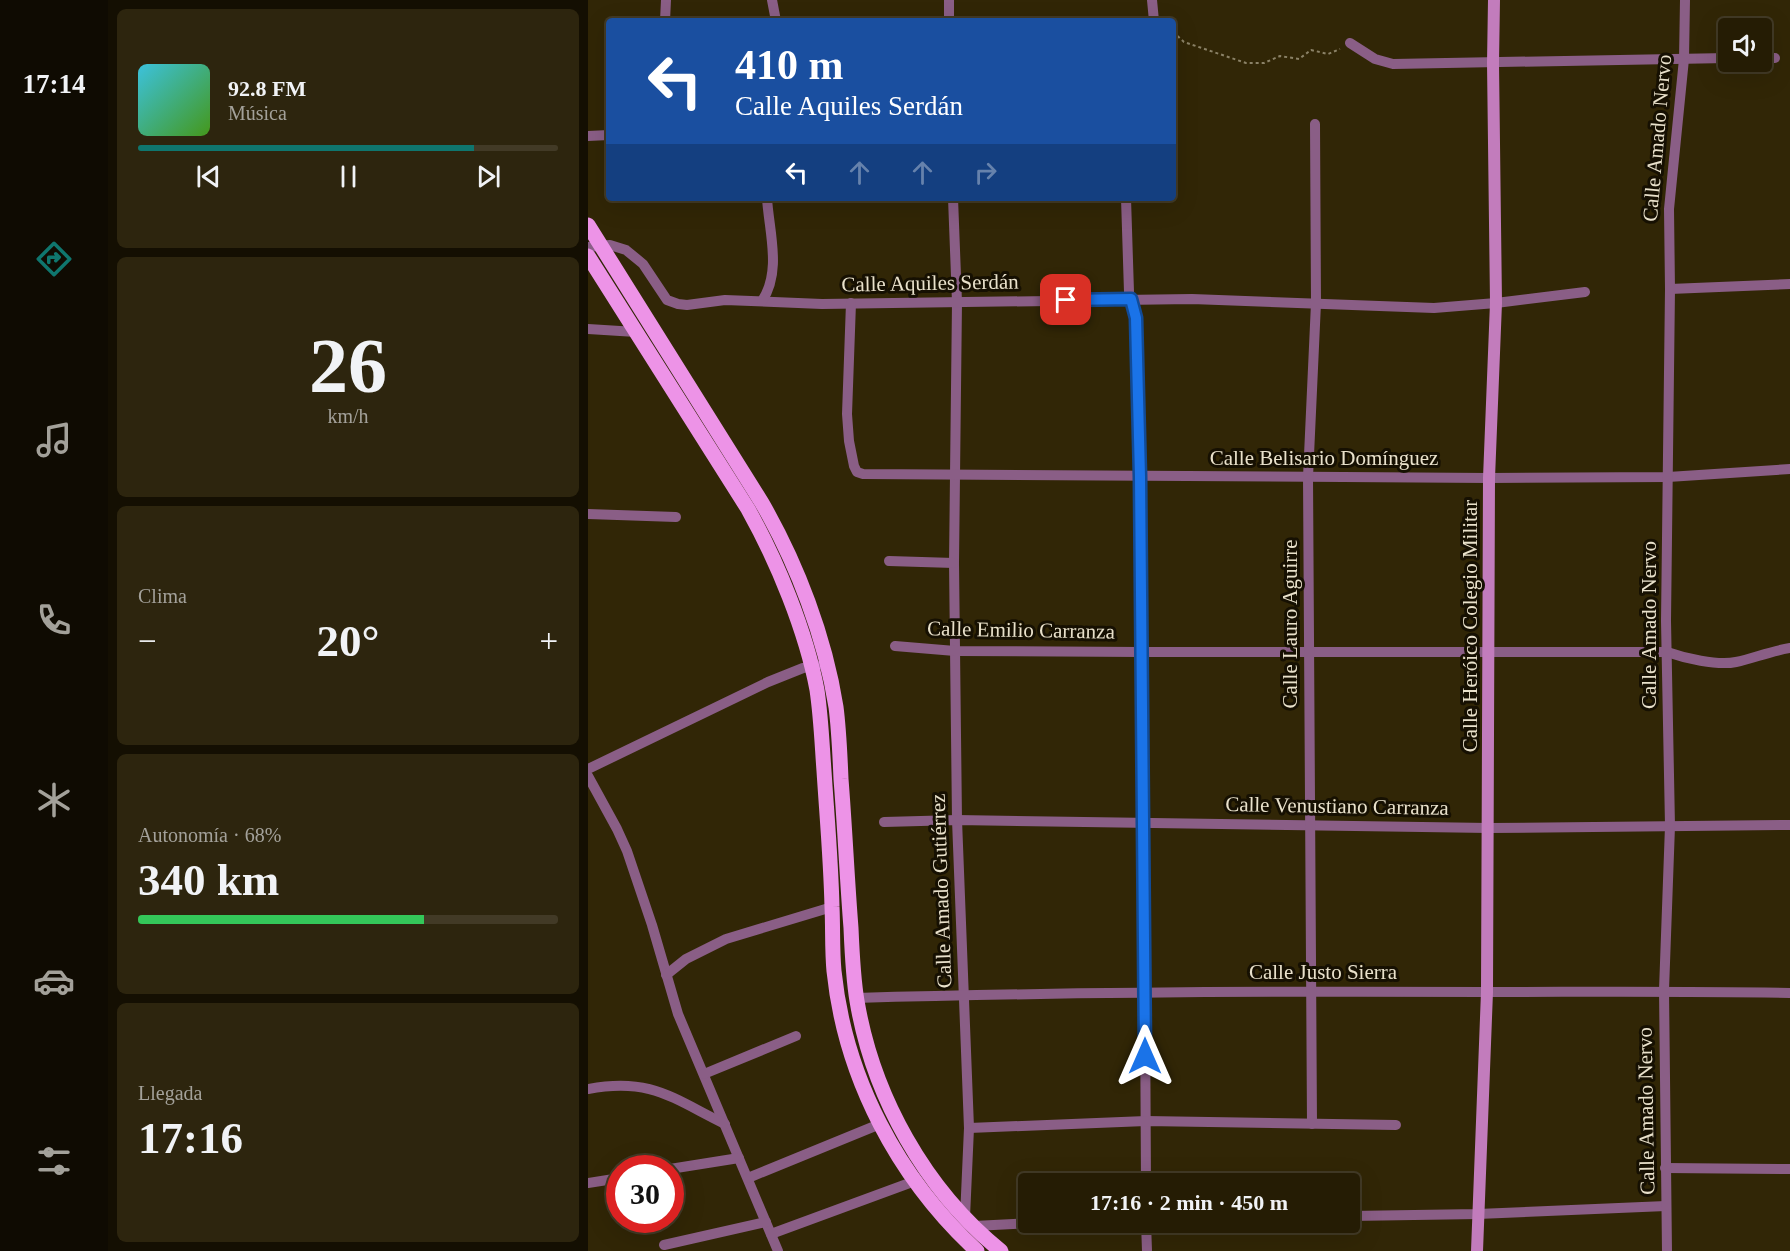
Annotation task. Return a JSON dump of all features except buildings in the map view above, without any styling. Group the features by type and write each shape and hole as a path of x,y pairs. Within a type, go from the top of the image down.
{"main road":[{"name":"Calle Heróico Colegio Militar","path":"1478,1251 1487,992 1489,478 1496,303 1492,63 1494,0"},
{"path":"588,225 595,247 778,532 800,582 819,666 834,969 844,1027 857,1070 880,1124 898,1156 946,1220 977,1251"},
{"path":"588,256 707,443 766,543 819,666 836,707 856,998 871,1059 895,1116 928,1173 970,1222 1001,1251"}],"street":[{"path":"665,18 666,0"},
{"path":"772,0 775,18"},
{"path":"949,0 949,18"},
{"path":"1152,0 1154,18"},
{"name":"Calle Amado Nervo","path":"1667,1251 1664,990 1670,826 1667,652 1669,209 1684,59 1685,0"},
{"path":"1350,43 1375,59 1393,64 1718,58"},
{"name":"Calle Lauro Aguirre","path":"1312,1124 1308,477 1316,303 1315,124"},
{"path":"588,136 606,135"},
{"path":"762,301 770,286 773,270 767,201"},
{"name":"Calle Amado Gutiérrez","path":"953,201 957,302 954,563 957,820 969,1128 970,1222"},
{"path":"1126,201 1128,279 1137,330 1146,1173"},
{"name":"Calle Aquiles Serdán","path":"595,247 617,246 633,254 671,302 687,305 725,300 809,304 1131,299 1434,308 1496,303 1585,291"},
{"path":"1670,289 1790,284"},
{"name":"Calle Belisario Domínguez","path":"851,303 847,414 851,457 857,472 869,475 1668,477 1790,469"},
{"path":"588,329 636,332"},
{"path":"588,514 676,517"},
{"path":"889,561 954,563"},
{"name":"Calle Emilio Carranza","path":"895,646 955,651 1667,652 1695,659 1733,663 1770,651 1790,648"},
{"path":"588,769 768,682 794,671 819,666"},
{"path":"588,776 627,851 678,1014 778,1251"},
{"name":"Calle Venustiano Carranza","path":"884,822 957,820 1489,828 1790,825"},
{"path":"666,975 686,959 726,939 832,907"},
{"name":"Calle Justo Sierra","path":"856,998 964,994 1311,990 1487,992 1664,990 1790,993"},
{"path":"705,1074 796,1036"},
{"path":"588,1089 623,1085 656,1089 725,1124"},
{"path":"969,1128 1146,1121 1396,1125"},
{"path":"748,1178 880,1124"},
{"path":"684,1167 739,1158"},
{"path":"1665,1168 1790,1169"},
{"path":"588,1183 606,1180"},
{"path":"771,1234 915,1181"},
{"path":"1360,1216 1478,1214 1666,1206"},
{"path":"664,1245 766,1222"},
{"path":"970,1222 1018,1222"},
{"path":"1146,1233 1147,1251"}],"path":[{"path":"1176,35 1184,42 1246,63 1264,63 1280,56 1299,58 1311,50 1328,54 1350,43"}],"route":[{"path":"1066,300 1131,299 1136,318 1140,477 1145,1056"}]}
